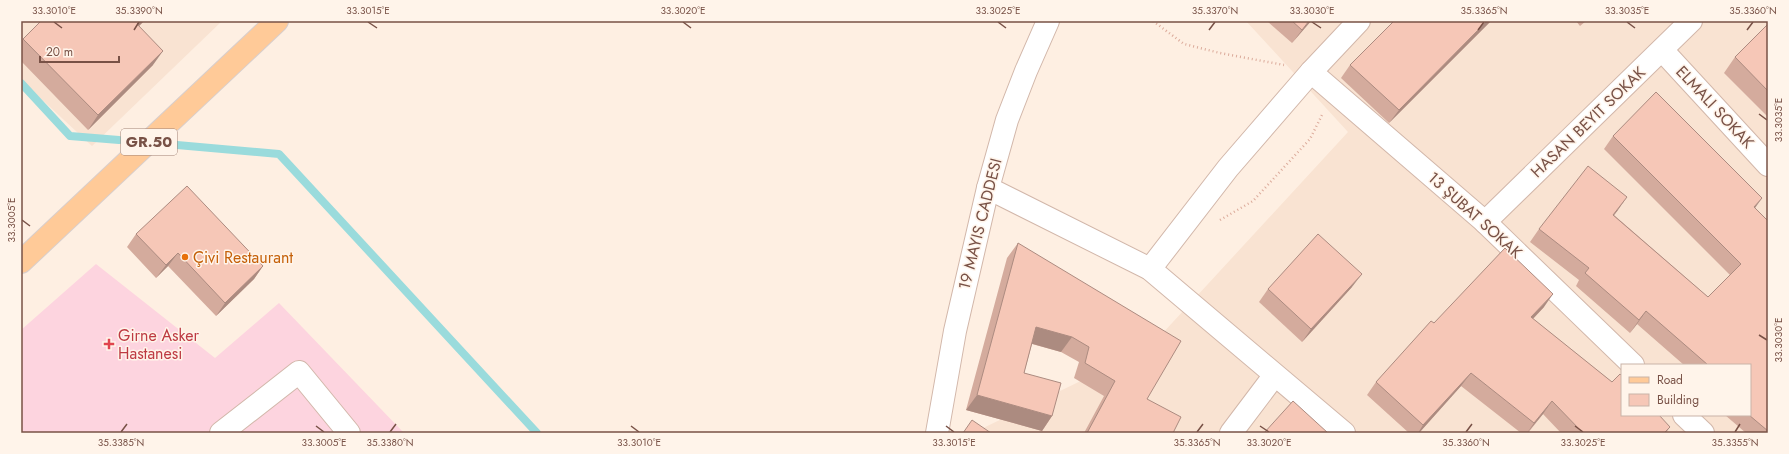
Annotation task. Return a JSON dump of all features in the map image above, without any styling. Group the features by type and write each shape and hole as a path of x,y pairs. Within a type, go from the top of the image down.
{"main road":[{"name":"GR.50","path":"21,262 277,21"}],"street":[{"name":"19 MAYIS CADDESI","path":"937,433 954,331 988,188 1007,120 1048,21"},
{"path":"1150,270 1228,168 1311,72 1359,21"},
{"name":"HASAN BEYIT SOKAK","path":"1485,222 1691,21"},
{"path":"1662,50 1768,165"},
{"name":"13 ŞUBAT SOKAK","path":"1311,72 1485,222 1632,364"},
{"path":"988,188 1150,270 1274,376 1344,433"},
{"path":"221,433 299,372 348,433"},
{"path":"1231,433 1274,376"},
{"path":"1685,416 1703,433"}],"path":[{"path":"1153,21 1184,44 1311,72"},
{"path":"1190,218 1221,220 1253,201 1310,139 1334,93"}],"shaded area":[{"path":"21,21 222,21 92,146 21,80"},
{"path":"1246,21 1768,21 1768,433 978,433 979,430 1149,348 1348,132"},
{"name":"Girne Asker Hastanesi","path":"96,264 215,358 279,303 404,433 21,433 21,330"}],"building":[{"path":"41,21 140,21 137,24 163,51 98,115 23,39"},
{"path":"1292,21 1309,21 1302,30"},
{"path":"1394,21 1487,21 1399,110 1350,65"},
{"path":"1768,24 1768,91 1735,57"},
{"path":"1656,92 1762,198 1754,207 1768,221 1768,431 1750,416 1751,364 1707,364 1646,311 1639,320 1585,273 1589,268 1539,229 1588,166 1627,197 1613,215 1708,297 1741,264 1613,136"},
{"name":"Çivi Restaurant","path":"187,186 263,266 225,303 178,253 166,265 136,234"},
{"path":"1318,234 1362,274 1311,329 1268,289"},
{"path":"1018,243 1181,341 1147,399 1181,417 1173,433 1087,433 1115,381 1085,363 1089,347 1072,337 1036,327 1024,373 1061,383 1052,416 977,395"},
{"path":"1505,248 1553,294 1531,317 1612,382 1620,374 1621,375 1621,416 1660,416 1670,427 1664,433 1583,433 1552,401 1534,423 1471,373 1423,425 1376,382 1431,321 1434,323"},
{"path":"1293,401 1328,433 1264,433"},
{"path":"972,420 991,433 963,433"}],"waterway":[{"path":"21,83 70,136 119,140"},
{"path":"177,145 279,154 537,433"}],"place":[{"name":"Çivi Restaurant","path":"185,257"},
{"name":"Girne Asker Hastanesi","path":"109,344"}]}
